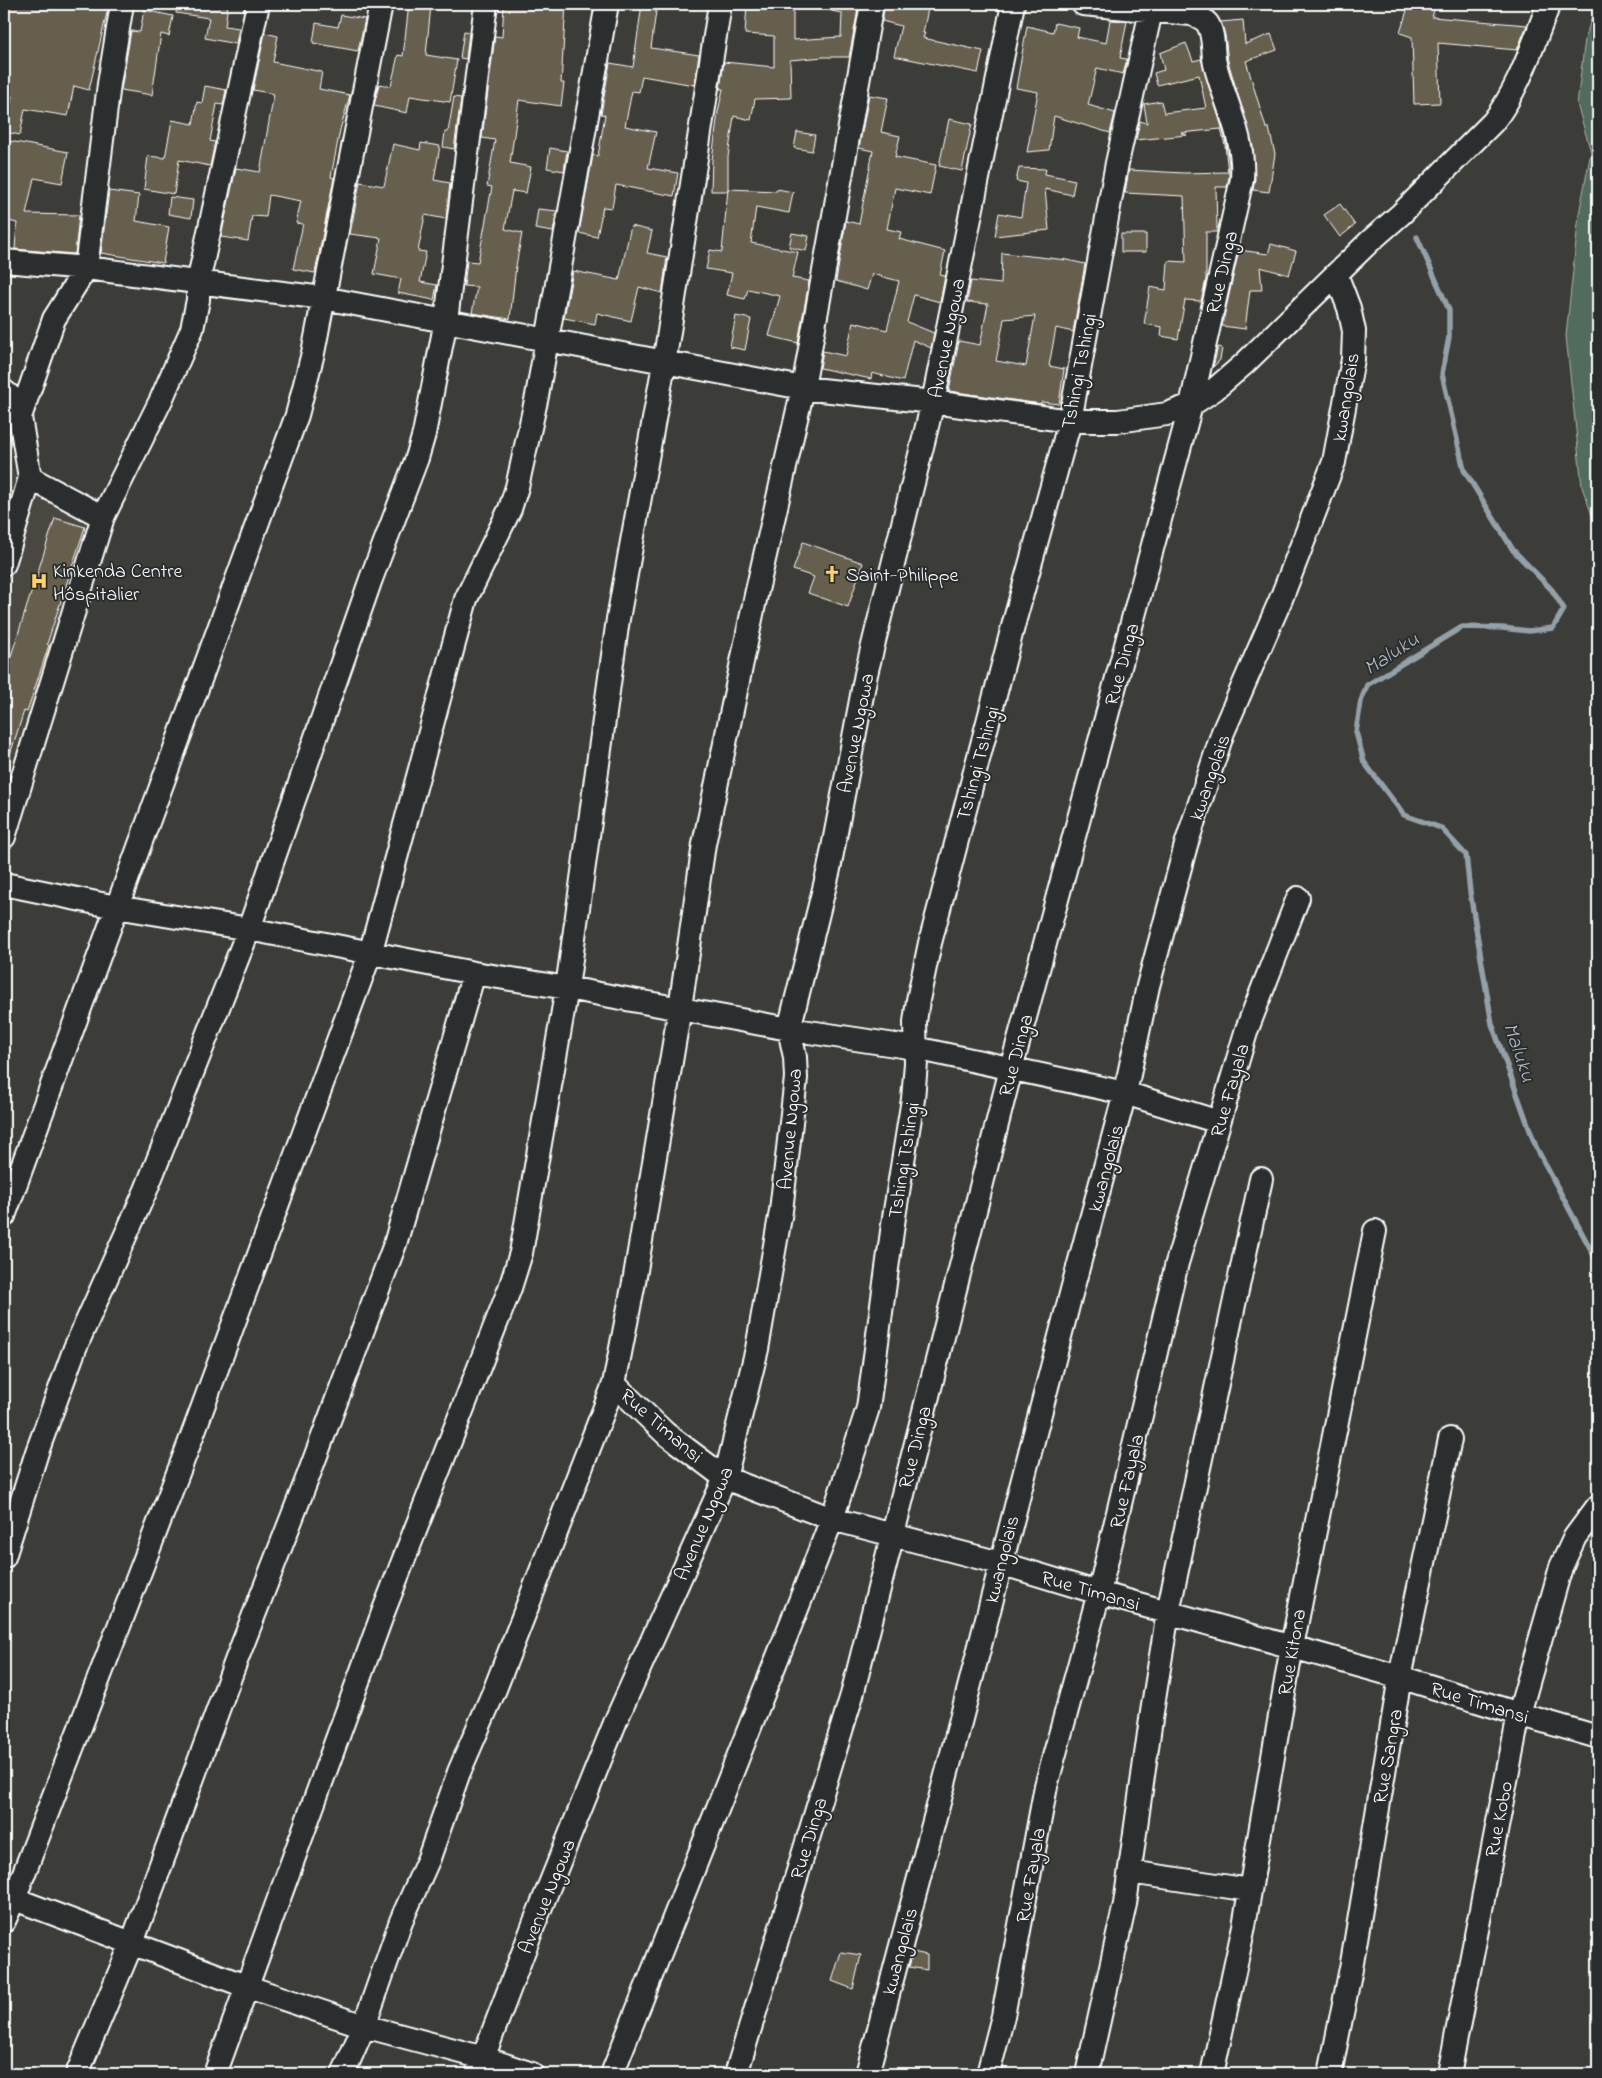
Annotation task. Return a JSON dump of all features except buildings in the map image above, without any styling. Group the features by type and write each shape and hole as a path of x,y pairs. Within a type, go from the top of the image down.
{"street":[{"path":"20,417 54,319 86,268 109,84 122,4"},
{"path":"4,837 103,517 161,400 192,329 198,300 198,283 258,4"},
{"path":"4,1216 297,415 313,353 381,4"},
{"path":"4,1558 37,1452 75,1348 146,1190 249,929 371,579 417,458 424,434 446,320 486,4"},
{"path":"4,1921 9,1897 195,1428 370,954 466,599 510,509 517,487 537,396 606,4"},
{"path":"215,2074 248,1988 384,1610 518,1262 567,988 617,629 664,364 720,4"},
{"path":"344,2074 364,2026 401,1921 429,1858 460,1772 495,1689 614,1384 634,1282 680,1008 704,844 756,595 803,388 872,4"},
{"name":"Avenue Ngowa","path":"480,2066 534,1924 617,1718 725,1478 757,1349 781,1211 796,1078 795,1057 789,1029 829,869 866,674 933,402 1013,4"},
{"path":"1083,4 1151,11"},
{"path":"4,261 86,268 323,298 446,320 664,364 803,388 933,402 1070,421 1138,419 1167,414 1191,406 1244,364 1368,242 1401,214 1493,122 1512,94 1549,4"},
{"name":"Rue Dinga","path":"736,2074 852,1695 1011,1069 1191,406 1242,179 1243,164 1238,133 1215,63 1211,32 1203,18 1191,14 1151,11"},
{"name":"Tshingi Tshingi","path":"612,2074 832,1519 868,1408 894,1217 913,1098 917,1007 930,943 1015,619 1070,421 1117,163 1151,11"},
{"name":"kwangolais","path":"867,2074 956,1742 1000,1563 1125,1093 1150,977 1186,845 1230,715 1281,599 1334,462 1354,349 1354,331 1349,308 1336,274"},
{"path":"4,391 11,397 20,417 30,478 4,564"},
{"path":"30,478 103,517"},
{"path":"4,884 116,907 249,929 474,973 680,1008 789,1029 915,1048 1125,1093 1219,1122"},
{"name":"Rue Fayala","path":"988,2074 1004,2016 1046,1786 1099,1593 1177,1263 1251,1016 1298,898"},
{"path":"77,2074 132,1943 236,1661 306,1483 395,1244 474,973"},
{"path":"1087,2074 1130,1872 1168,1612 1260,1179"},
{"name":"Rue Kitona","path":"1212,2074 1250,1890 1292,1646 1375,1231"},
{"name":"Rue Timansi","path":"614,1384 665,1432 725,1478 832,1519 1000,1563 1099,1593 1292,1646 1598,1737"},
{"name":"Rue Sangra","path":"1330,2074 1352,1963 1400,1677 1450,1439"},
{"name":"Rue Kobo","path":"1449,2074 1519,1714 1561,1567 1575,1537 1598,1506"},
{"path":"1130,1872 1250,1890"},
{"path":"9,1897 248,1988 480,2066 532,2074"}],"shaded area":[{"name":"Kinkenda Centre Hôspitalier","path":"4,452 19,481 91,523 4,806"}],"green space":[{"path":"1596,4 1598,4 1598,532 1582,487 1566,336 1579,214 1591,152 1577,104 1585,39"}],"waterway":[{"name":"Maluku","path":"1417,237 1449,310 1449,337 1442,374 1464,470 1513,550 1552,590 1564,609 1553,628 1529,631 1462,627 1367,685 1361,701 1356,732 1364,762 1404,815 1441,828 1466,855 1470,892 1492,1024 1536,1147 1598,1263"}],"place":[{"name":"Saint-Philippe","path":"832,574"},
{"name":"Kinkenda Centre Hôspitalier","path":"39,581"}]}
